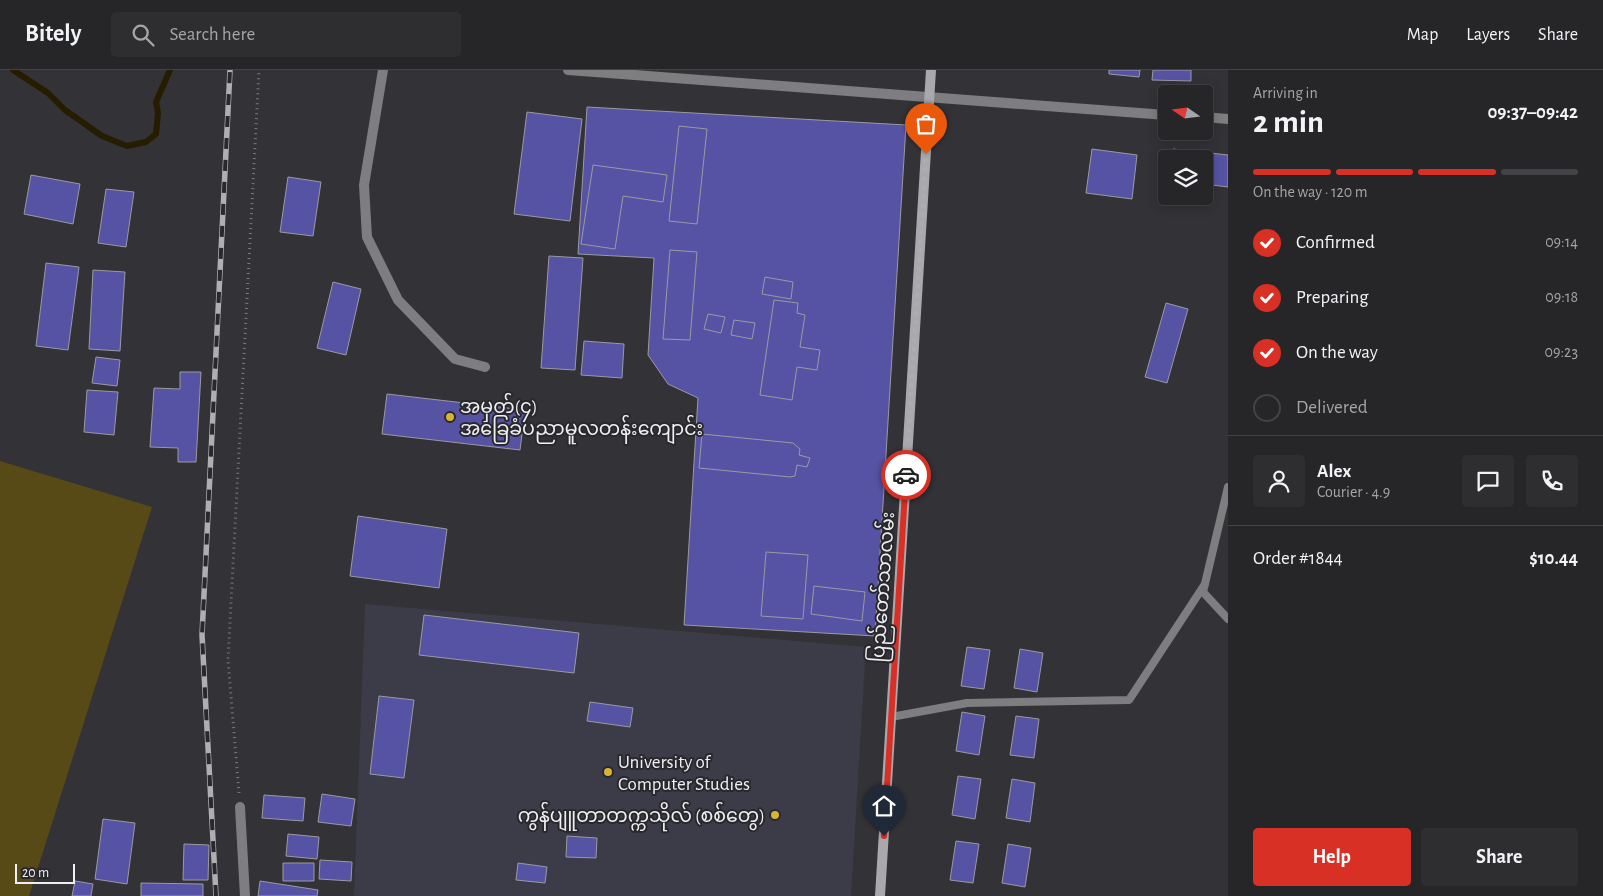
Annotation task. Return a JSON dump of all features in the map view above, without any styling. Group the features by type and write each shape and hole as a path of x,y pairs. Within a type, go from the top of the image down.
{"street":[{"path":"383,70 364,185 367,237 398,300 455,359 485,367"},
{"path":"568,70 1158,113"},
{"name":"ပြည်တော်သာလမ်း","path":"880,896 931,70"},
{"path":"1213,118 1228,119"},
{"path":"240,807 245,896"}],"lane":[{"path":"1228,487 1203,592 1228,619"},
{"path":"891,717 967,703 1128,700 1205,584"}],"path":[{"path":"240,807 228,660 259,70"}],"shaded area":[{"path":"0,461 152,507 29,896 0,896"},
{"name":"University of Computer Studies","path":"365,604 866,647 851,896 354,896"}],"building":[{"path":"1109,70 1140,70 1139,77 1109,74"},
{"path":"1153,70 1191,70 1191,81 1152,80"},
{"path":"587,107 906,125 875,636 684,625 698,398 668,384 648,355 654,258 578,254"},
{"path":"527,112 582,119 570,221 514,214"},
{"path":"679,126 707,129 697,224 669,221"},
{"path":"1092,149 1137,155 1132,199 1086,193"},
{"path":"1213,153 1228,155 1228,187 1213,185"},
{"path":"593,165 667,175 663,202 623,196 615,249 581,244"},
{"path":"31,175 80,184 73,224 24,214"},
{"path":"288,177 321,182 313,236 280,232"},
{"path":"106,189 134,192 126,247 98,243"},
{"path":"670,250 697,252 690,340 663,339"},
{"path":"549,256 583,258 575,370 541,368"},
{"path":"46,263 79,267 68,350 36,346"},
{"path":"93,270 125,272 120,351 89,349"},
{"path":"765,277 793,282 791,299 762,294"},
{"path":"333,282 361,289 346,355 317,348"},
{"path":"774,300 798,303 797,313 805,315 800,347 820,350 817,370 797,367 792,400 760,395"},
{"path":"1166,303 1188,309 1167,383 1145,377"},
{"path":"708,314 725,317 721,333 704,329"},
{"path":"734,320 755,323 752,339 731,335"},
{"path":"584,341 624,344 622,378 581,375"},
{"path":"96,357 120,360 117,386 92,383"},
{"path":"180,372 201,372 196,462 178,462 178,448 150,447 154,388 180,389"},
{"path":"87,390 118,392 114,435 84,432"},
{"path":"387,394 525,410 520,450 382,434"},
{"path":"702,434 793,443 800,449 799,455 810,458 807,467 797,465 795,476 790,477 699,468"},
{"path":"358,516 447,529 439,588 350,576"},
{"path":"766,552 808,555 803,619 761,616"},
{"path":"814,586 865,592 862,621 811,614"},
{"path":"424,615 579,633 574,673 419,655"},
{"path":"967,647 990,650 984,689 961,686"},
{"path":"1020,649 1043,653 1037,692 1014,688"},
{"path":"379,696 414,700 404,778 370,774"},
{"path":"590,702 633,708 630,727 587,721"},
{"path":"962,712 985,716 979,755 956,751"},
{"path":"1016,716 1039,719 1034,758 1010,755"},
{"path":"958,776 981,779 975,819 952,815"},
{"path":"1012,779 1035,783 1030,822 1006,818"},
{"path":"322,794 355,799 351,826 318,822"},
{"path":"264,795 305,798 303,821 262,818"},
{"path":"103,819 135,823 127,884 95,879"},
{"path":"288,834 319,837 317,859 286,856"},
{"path":"567,836 597,838 596,858 566,857"},
{"path":"956,841 979,844 973,883 950,880"},
{"path":"184,844 209,845 208,880 183,880"},
{"path":"1008,844 1031,848 1025,887 1002,883"},
{"path":"320,860 352,862 351,881 319,879"},
{"path":"283,863 314,863 314,881 283,881"},
{"path":"518,863 547,867 545,883 516,880"},
{"path":"75,881 93,884 91,896 72,896"},
{"path":"260,881 318,890 317,896 258,896"},
{"path":"141,883 203,884 203,896 141,896"}],"waterway":[{"path":"13,70 48,93 65,110 102,136 127,146 146,142 156,134 158,113 156,102 170,70"}],"railway":[{"path":"216,896 202,635 230,70"}],"way so far":[{"path":"906,475 926,154"}],"place":[{"name":"အမှတ်(၄) အခြေခံပညာမူလတန်းကျောင်း","path":"450,417"},
{"name":"University of Computer Studies","path":"608,772"},
{"name":"ကွန်ပျူတာတက္ကသိုလ် (စစ်တွေ)","path":"775,815"}],"route":[{"path":"884,836 906,475"}]}
